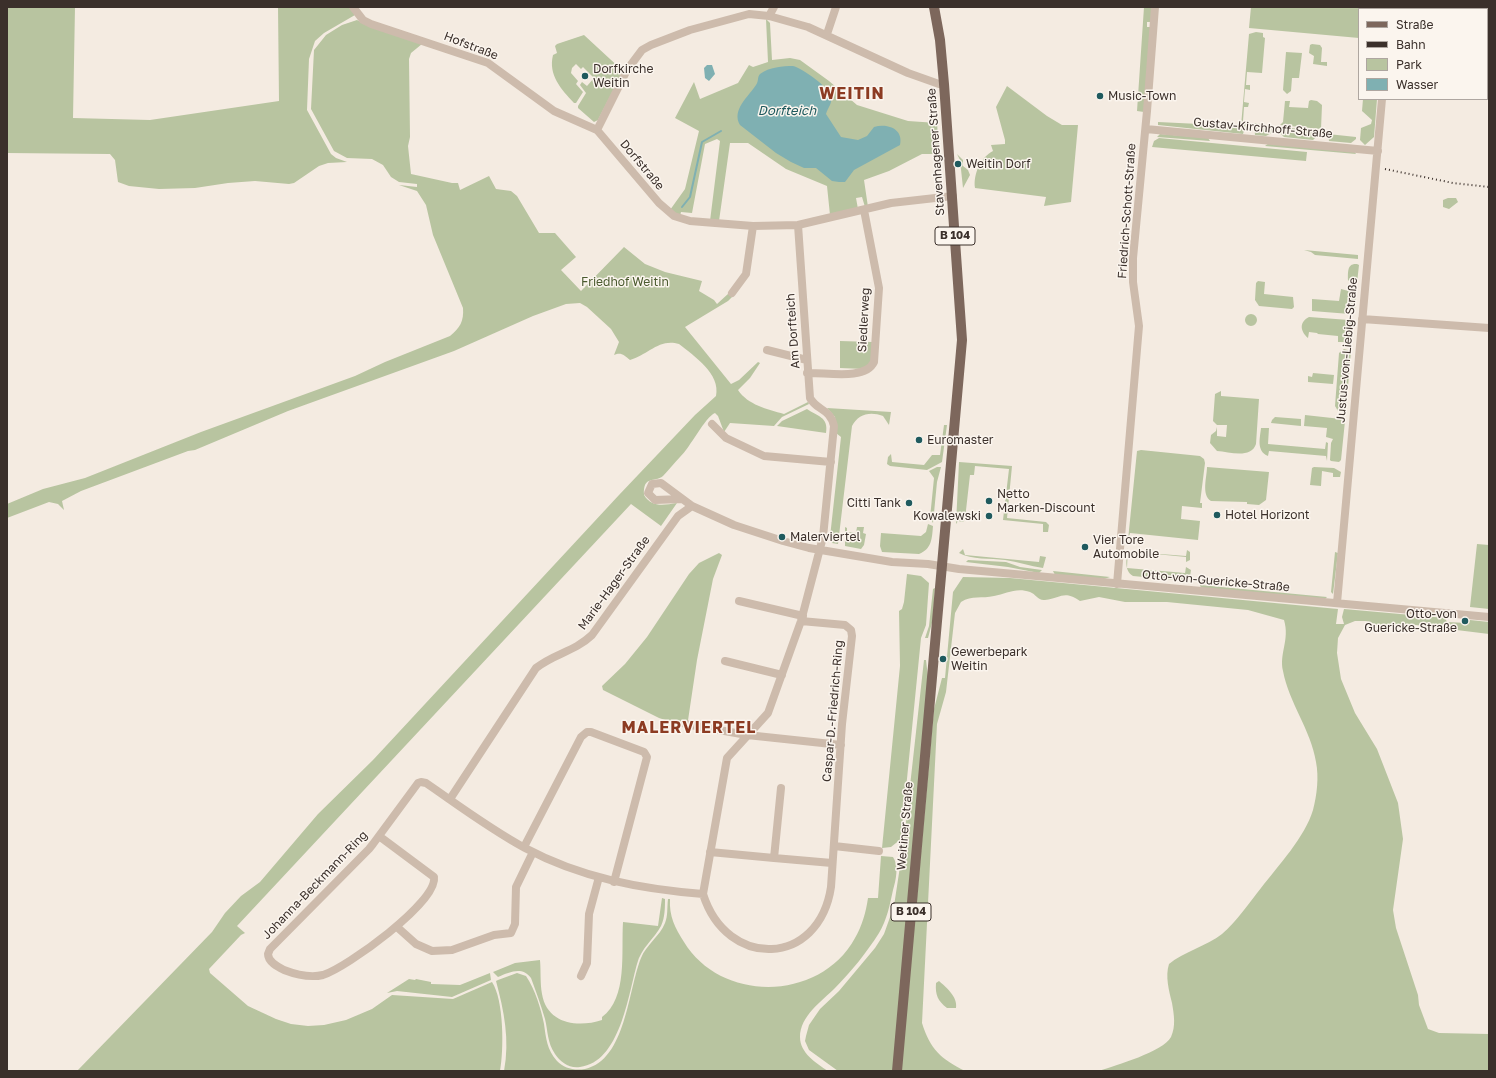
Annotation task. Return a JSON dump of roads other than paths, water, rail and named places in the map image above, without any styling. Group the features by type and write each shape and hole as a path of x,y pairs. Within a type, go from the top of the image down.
{"main road":[{"name":"Stavenhagener Straße","path":"934,7 940,40 944,84 947,147 953,196 962,340 940,583"},
{"name":"Weitiner Straße","path":"897,1071 940,583"}],"street":[{"name":"Hofstraße","path":"353,7 359,16 371,24 488,63 554,111 597,130"},
{"path":"769,16 774,7"},
{"path":"827,34 836,7"},
{"name":"Friedrich-Schott-Straße","path":"1117,584 1139,326 1133,282 1133,258 1146,129 1155,7"},
{"path":"597,130 627,70 642,50 690,30 749,14 769,16 827,34 908,73 939,84 944,84"},
{"name":"Justus-von-Liebig-Straße","path":"1337,603 1382,100"},
{"name":"Gustav-Kirchhoff-Straße","path":"1146,129 1378,150"},
{"name":"Dorfstraße","path":"597,130 659,203 674,216 690,221 753,226 798,225 891,204 953,196"},
{"name":"Siedlerweg","path":"807,373 861,373 871,367 874,362 879,288 864,210"},
{"name":"Am Dorfteich","path":"798,225 807,373 811,401 829,414 834,426 831,462"},
{"path":"732,293 746,274 753,226"},
{"path":"1362,319 1489,328"},
{"path":"767,350 807,360"},
{"path":"450,799 482,822 533,852 599,878 642,888 703,894 725,765 731,753 768,713 802,618 820,550 831,462 764,456 726,438 712,424"},
{"name":"Otto-von-Guericke-Straße","path":"682,499 692,506 734,525 762,535 820,550 892,562 1117,584 1489,617"},
{"name":"Marie-Hager-Straße","path":"450,799 536,668 547,659 581,645 592,635 678,516 692,506"},
{"path":"739,601 802,618"},
{"name":"Caspar-D.-Friedrich-Ring","path":"703,894 712,916 719,925 740,943 764,949 788,946 809,934 824,913 829,901 851,630 845,625 802,618"},
{"path":"725,662 782,675"},
{"path":"685,724 747,735 841,745"},
{"path":"524,847 581,737 587,732 591,732 644,752 647,758 614,882"},
{"name":"Johanna-Beckmann-Ring","path":"379,836 434,877 432,888 397,926 358,956 331,972 310,977 294,974 281,968 268,958 270,949 370,849 379,836 418,783 426,783 450,799"},
{"path":"774,858 781,788"},
{"path":"834,846 879,851"},
{"path":"397,926 416,944 432,951 452,950 494,935 511,933 515,924 516,887 533,852"},
{"path":"710,852 832,863"},
{"path":"581,976 588,962 589,914 599,878"}],"water":[{"path":"707,65 712,65 715,74 709,81 705,78 704,68"},
{"name":"Dorfteich","path":"793,66 814,78 829,92 831,95 831,100 826,114 841,137 858,140 867,136 874,127 889,126 899,134 901,139 900,145 854,170 845,182 832,181 816,168 804,168 776,153 740,125 738,114 742,104 757,84 760,74 772,68"}],"waterway":[{"path":"682,207 690,197 702,142 721,131"}],"railway":[{"path":"1385,169 1453,183 1489,187"}],"place":[{"name":"Dorfkirche Weitin","path":"585,76"},
{"name":"Music-Town","path":"1100,96"},
{"name":"Weitin Dorf","path":"958,164"},
{"name":"Euromaster","path":"919,440"},
{"name":"Netto Marken-Discount","path":"989,501"},
{"name":"Citti Tank","path":"909,503"},
{"name":"Hotel Horizont","path":"1217,515"},
{"name":"Kowalewski","path":"989,516"},
{"name":"Malerviertel","path":"782,537"},
{"name":"Vier Tore Automobile","path":"1085,547"},
{"name":"Otto-von Guericke-Straße","path":"1465,621"},
{"name":"Gewerbepark Weitin","path":"943,659"}],"district":[{"name":"WEITIN","path":"852,94"},
{"name":"MALERVIERTEL","path":"689,728"}],"park label":[{"name":"Friedhof Weitin","path":"625,282"}]}
